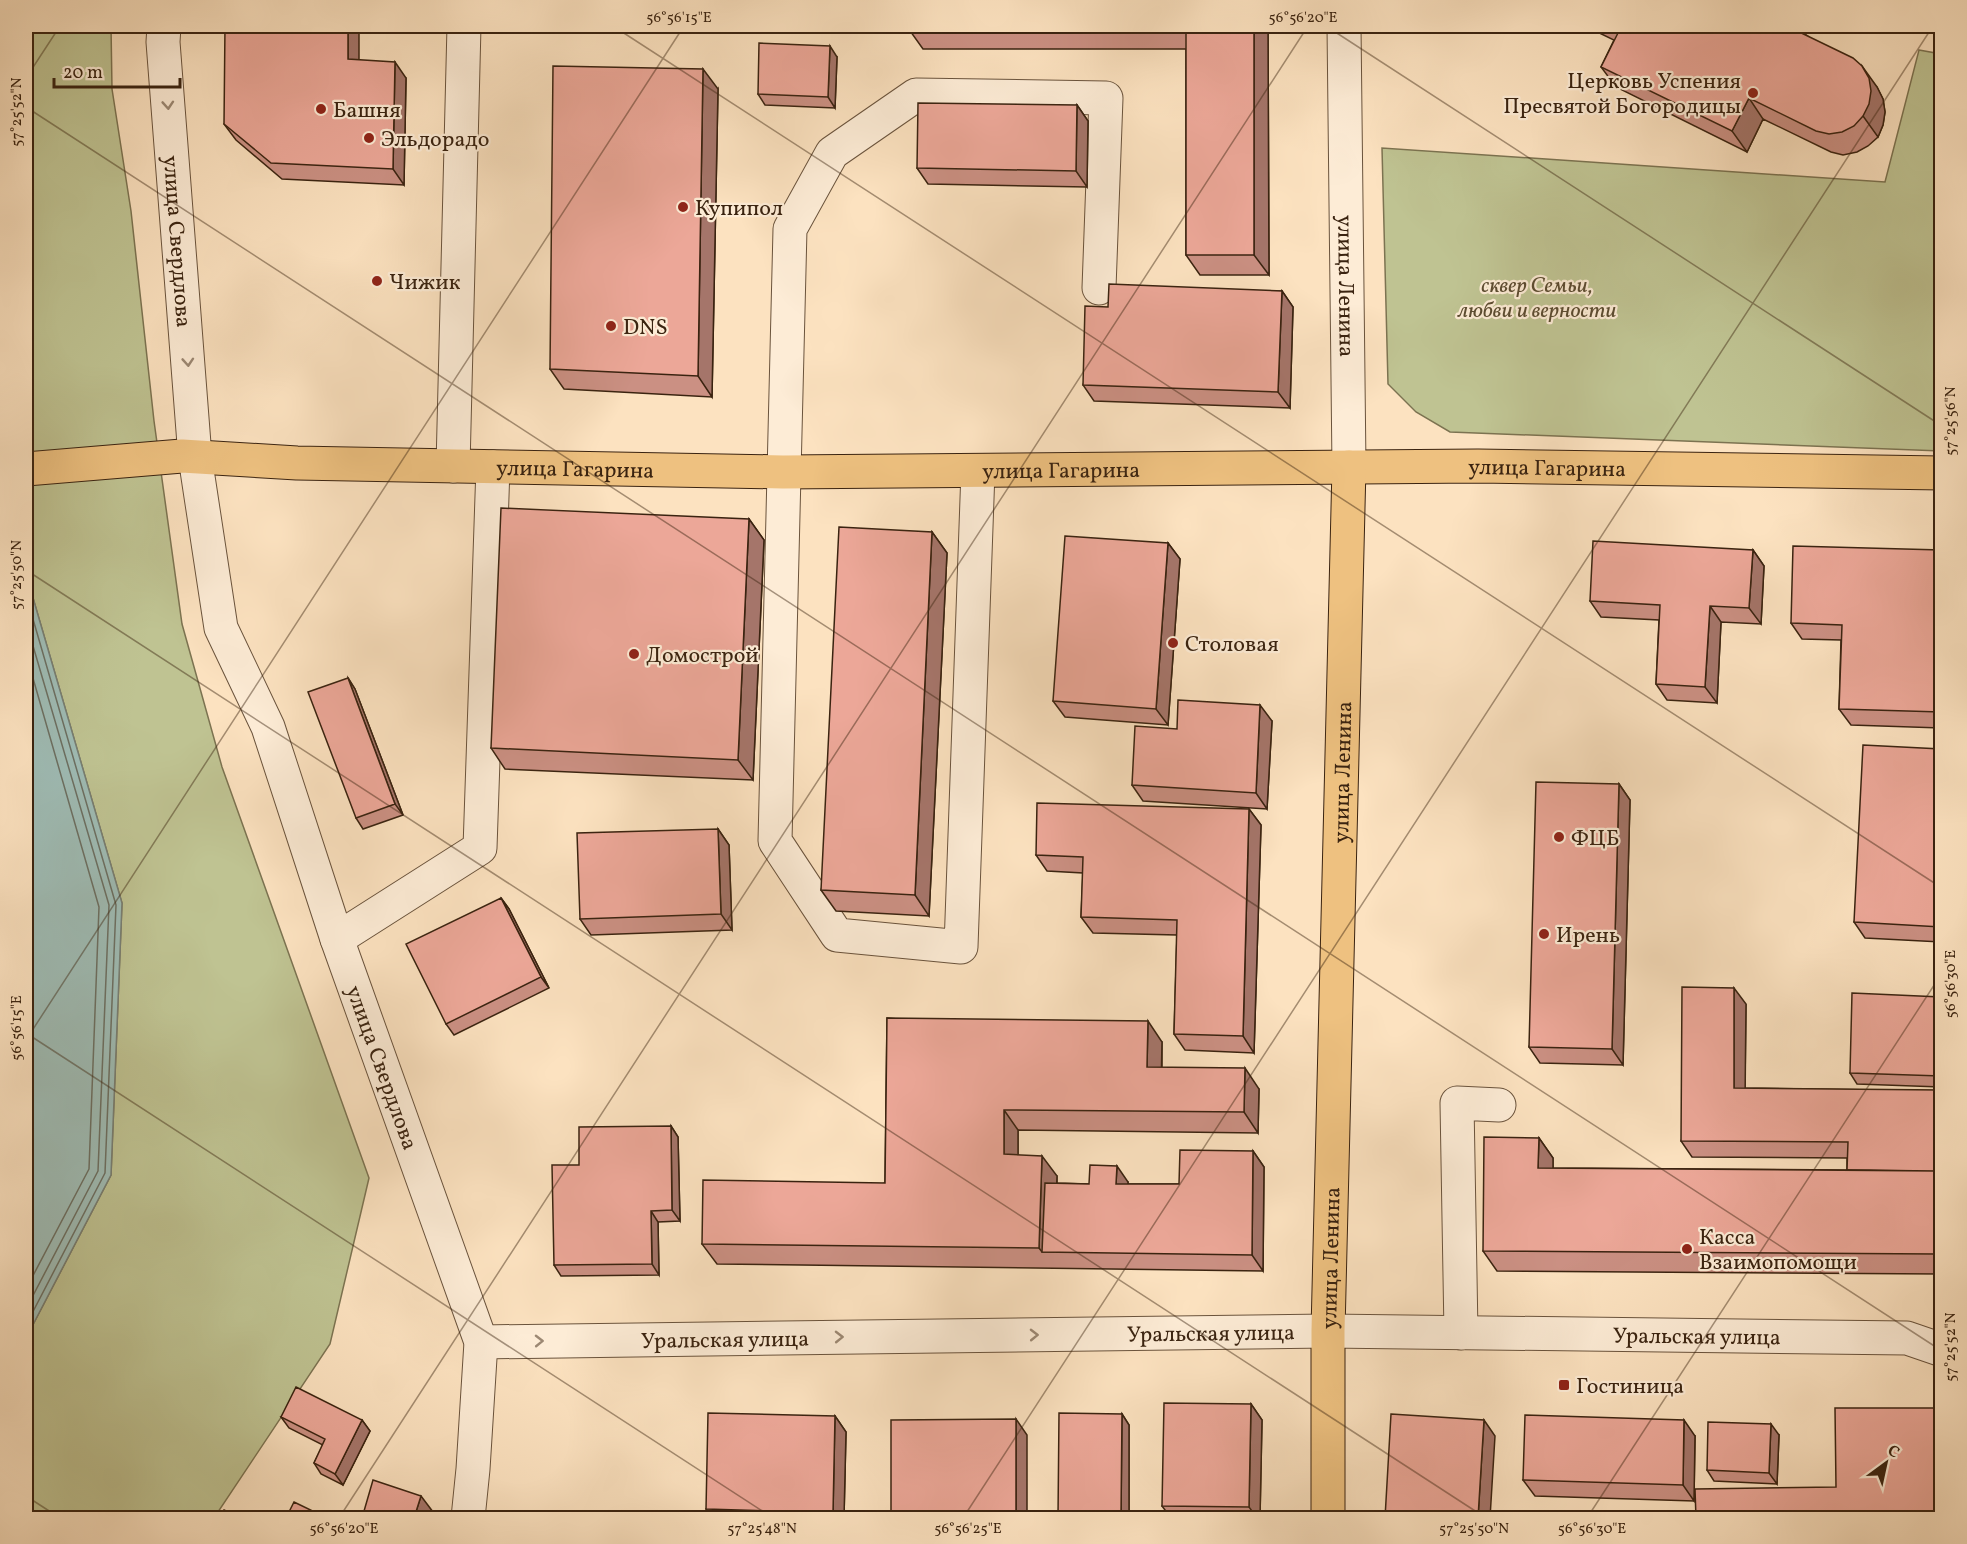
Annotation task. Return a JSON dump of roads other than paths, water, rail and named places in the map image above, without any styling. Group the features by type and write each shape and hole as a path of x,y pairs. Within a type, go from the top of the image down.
{"main road":[{"name":"улица Гагарина","path":"26,469 188,457 297,463 783,472 1478,466 1941,473"},
{"name":"улица Ленина","path":"1328,1518 1329,1331 1349,467"}],"street":[{"name":"улица Свердлова","path":"164,26 188,457 221,628 268,727 337,939 481,1342 468,1518"},
{"path":"453,466 464,26"},
{"name":"улица Ленина","path":"1344,26 1349,467"},
{"path":"978,471 961,947 837,935 775,841 789,229 832,153 916,95 1106,98 1099,288"},
{"path":"337,939 480,848 493,467"},
{"path":"1461,1333 1457,1103 1499,1105"},
{"name":"Уральская улица","path":"481,1342 1329,1331 1907,1338 1941,1350"}],"water":[{"path":"26,574 122,903 111,1175 26,1338"}],"place":[{"name":"Церковь Успения Пресвятой Богородицы","path":"1753,93"},
{"name":"Башня","path":"321,109"},
{"name":"Эльдорадо","path":"369,138"},
{"name":"Купипол","path":"683,207"},
{"name":"Чижик","path":"377,281"},
{"name":"DNS","path":"611,326"},
{"name":"Столовая","path":"1173,643"},
{"name":"Домострой","path":"634,654"},
{"name":"ФЦБ","path":"1559,837"},
{"name":"Ирень","path":"1544,934"},
{"name":"Касса Взаимопомощи","path":"1687,1249"},
{"name":"Гостиница","path":"1564,1385"}],"park label":[{"name":"сквер Семьи, любви и верности","path":"1537,296"}]}
